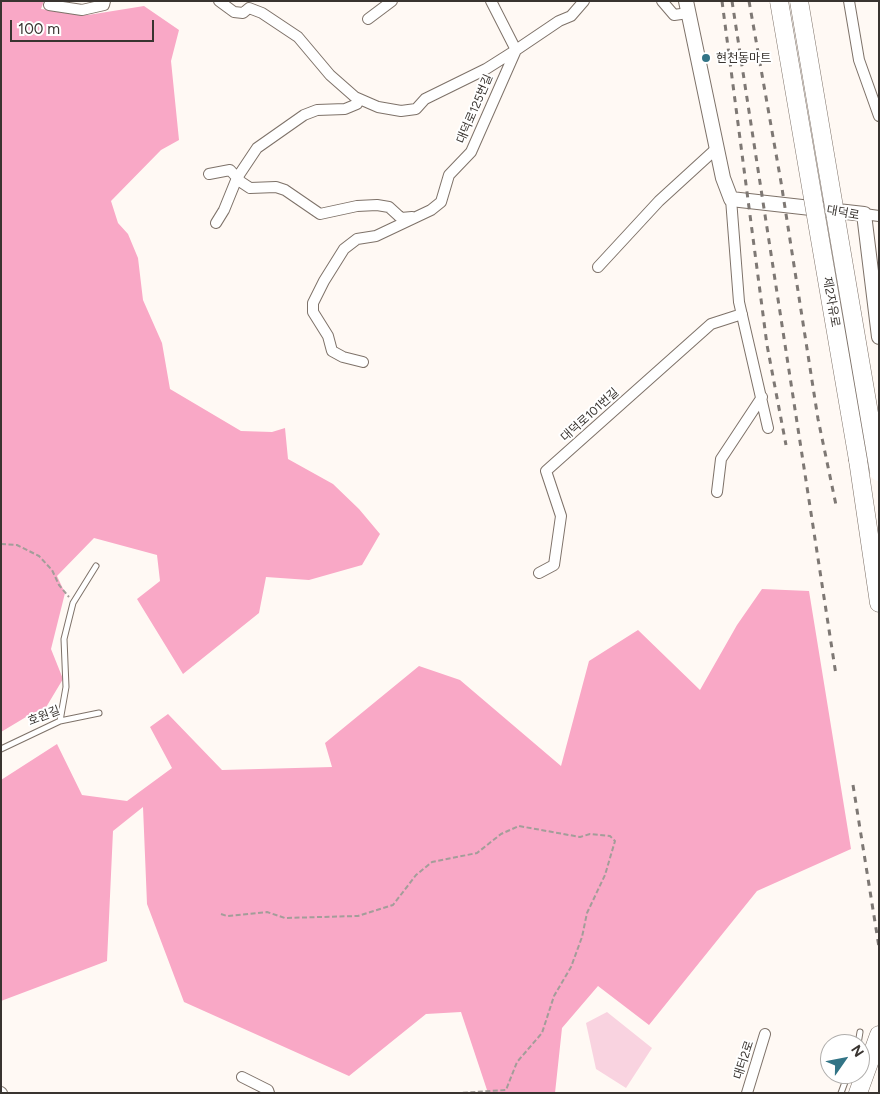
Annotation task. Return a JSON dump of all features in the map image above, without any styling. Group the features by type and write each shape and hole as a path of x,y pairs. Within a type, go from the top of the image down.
{"highway":[{"name":"제2자유로","path":"779,1 858,460 879,604"},
{"name":"제2자유로","path":"799,1 879,472"},
{"path":"858,1093 879,1035"}],"street":[{"path":"49,5 82,10 104,5 105,1"},
{"name":"대덕로125번길","path":"219,1 234,12 242,13 249,8 277,22 298,37 330,75 359,99 378,107 401,111 416,109 425,99 486,69 559,21 571,16 584,1"},
{"path":"368,19 392,1"},
{"path":"492,1 516,50"},
{"path":"662,1 674,15 687,7 723,178 731,199 742,314 768,428"},
{"path":"849,1 860,60 879,116"},
{"name":"대덕로125번길","path":"363,362 343,357 332,351 328,336 313,312 313,302 344,249 357,238 376,236 431,210 441,202 449,175 471,152 516,50"},
{"path":"216,222 224,210 237,178 257,148 304,115 316,110 345,109 357,104 359,99"},
{"path":"598,267 660,201 717,148"},
{"path":"209,174 230,170 250,188 276,187 284,190 320,214 357,206 377,205 389,207 401,218 415,217"},
{"name":"대덕로","path":"731,199 864,214 879,337"},
{"path":"864,214 879,216"},
{"name":"대덕로101번길","path":"539,573 554,565 560,516 546,472 711,324 742,314"},
{"path":"717,492 721,459 762,397"},
{"name":"대터2로","path":"747,1093 766,1034"},
{"path":"242,1078 268,1090 269,1093"}],"lane":[{"path":"60,721 66,687 64,639 73,603 96,566"},
{"name":"호원길","path":"1,748 60,721 98,713"}],"path":[{"path":"1,544 17,545 39,556 52,570 59,585 73,603"},
{"path":"221,914 227,916 262,912 285,918 358,916 392,905 416,875 432,862 477,853 500,834 519,826 580,837 590,834 610,836 615,841 605,875 587,913 576,952 562,984 554,996 542,1033 517,1062 506,1090 474,1090 460,1093"}],"shaded area":[{"path":"1,1 44,1 41,9 88,15 144,6 179,30 171,61 179,140 161,150 111,201 118,223 128,234 138,258 143,300 162,343 170,389 241,431 272,432 285,428 288,459 333,484 359,509 380,534 362,565 309,580 266,577 259,613 183,674 137,599 160,581 157,555 94,538 57,576 65,593 51,649 63,679 36,724 26,717 1,732"},
{"path":"762,589 809,591 851,849 757,891 649,1025 598,986 562,1028 555,1093 488,1093 461,1012 426,1014 349,1076 184,1002 147,904 143,807 113,831 107,961 1,1001 1,780 57,744 82,795 127,801 172,768 150,727 168,714 222,770 332,767 325,743 419,666 460,680 561,766 589,661 638,630 700,690 737,625"},
{"path":"607,1012 652,1048 626,1088 596,1069 586,1023"}],"railway":[{"path":"722,1 767,345 786,445"},
{"path":"732,1 836,675"},
{"path":"749,1 781,182 818,419 836,505"},
{"path":"853,785 879,947"}],"place":[{"name":"현천동마트","path":"706,58"}]}
